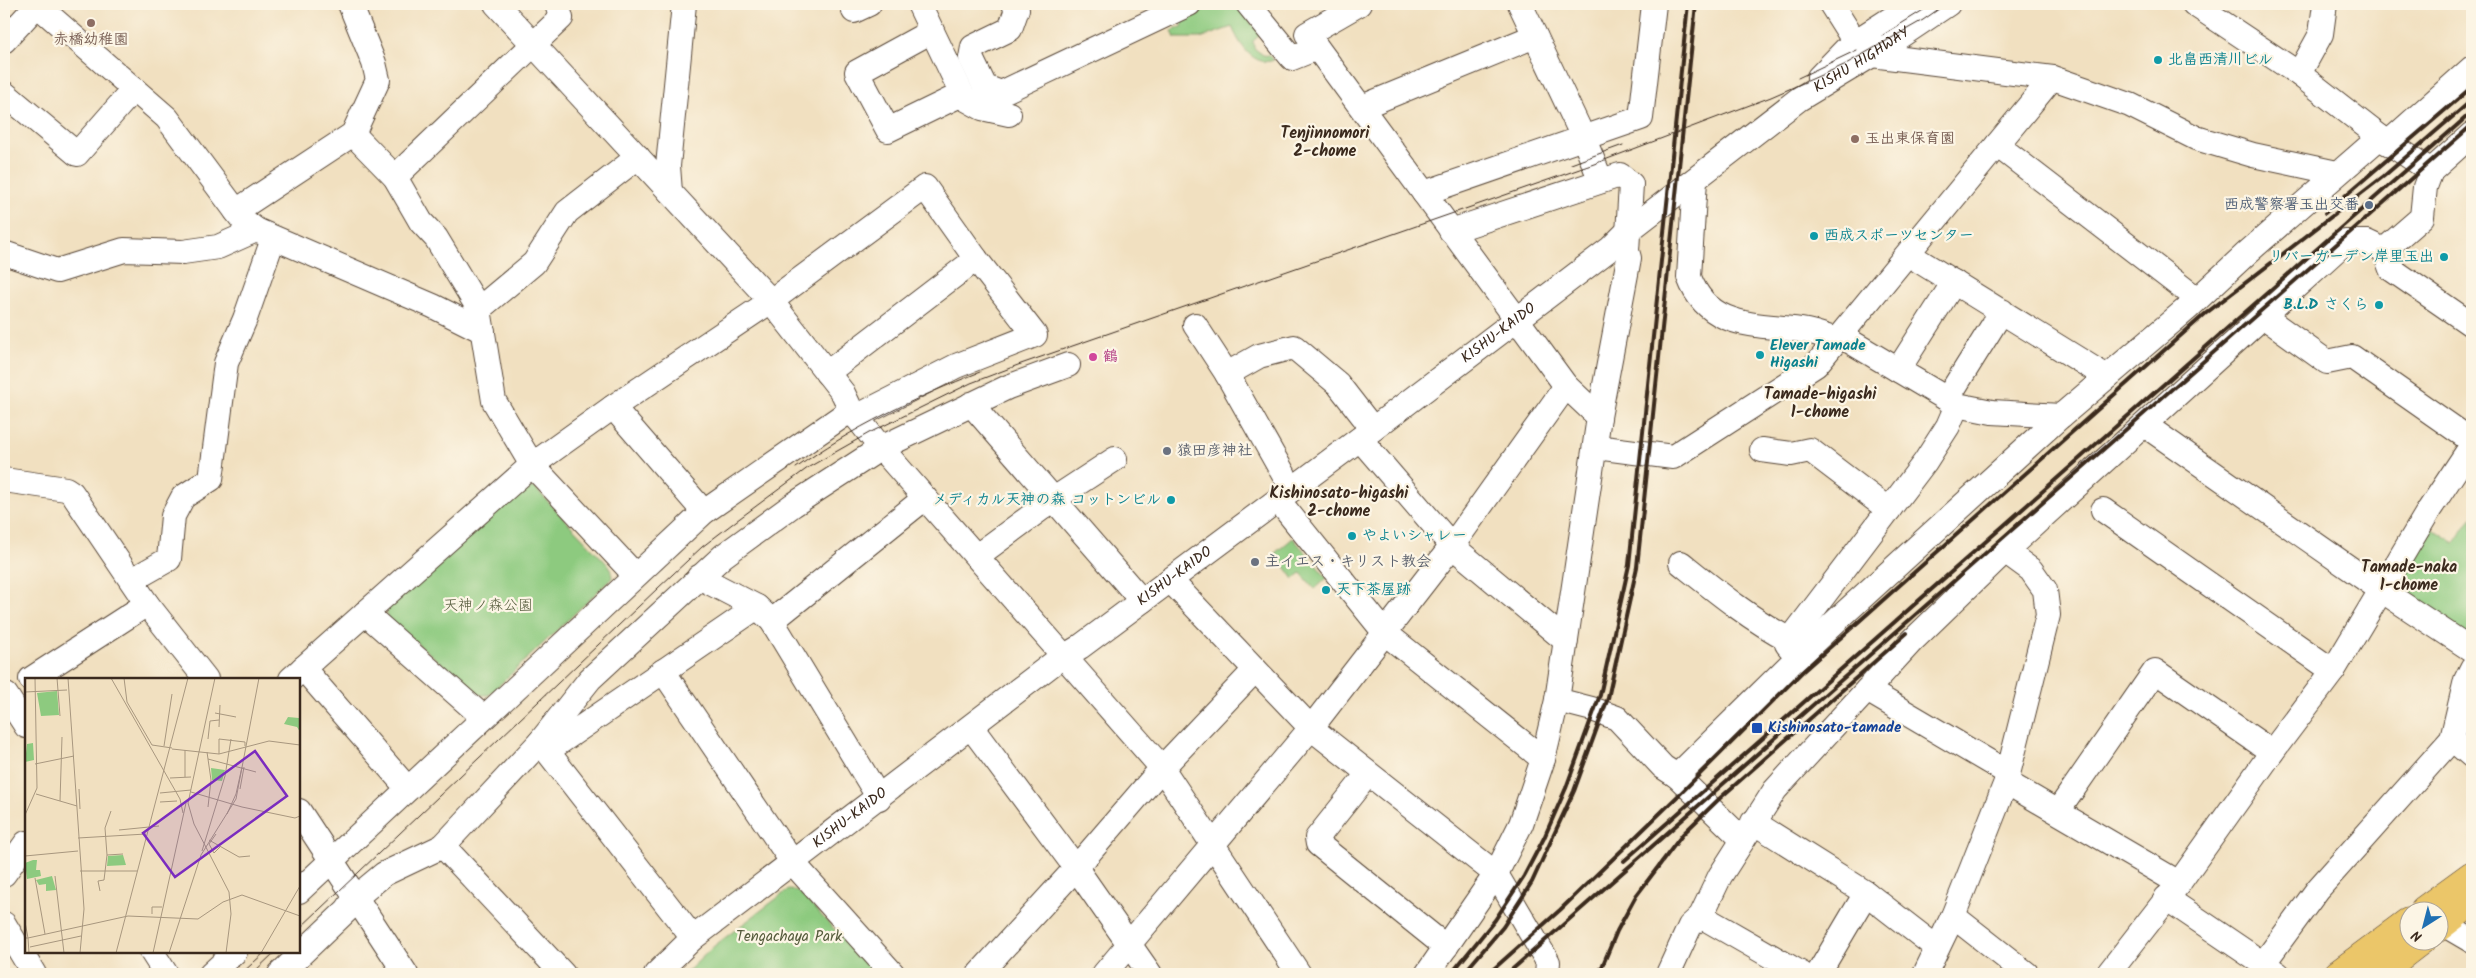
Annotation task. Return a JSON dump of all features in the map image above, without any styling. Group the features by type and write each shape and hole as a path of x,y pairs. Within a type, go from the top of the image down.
{"highway":[{"path":"2448,906 2472,875"},
{"path":"2448,916 2472,902"},
{"path":"2338,974 2398,929"},
{"path":"2378,974 2405,950"}],"street":[{"path":"4,41 37,4 167,118 236,211 264,235 424,302 481,320"},
{"path":"236,211 353,134 378,80 374,63 350,4"},
{"path":"496,4 771,301 843,393 854,413 882,448 1067,657 1162,768 1300,974"},
{"path":"395,177 561,18 557,4"},
{"path":"670,192 668,166 684,4"},
{"path":"919,4 964,98 982,108 1009,114"},
{"path":"1014,4 1017,9 1010,29 973,47 971,58 985,87 1001,93 1189,4"},
{"path":"1248,4 1292,58 1317,48"},
{"path":"1359,4 1307,34 1566,386 1599,417"},
{"path":"1520,4 1584,139 1601,180"},
{"path":"1424,193 1641,118 1654,4"},
{"path":"1830,4 1863,48 2052,78 2130,105 2196,138 2253,155 2337,173"},
{"name":"KISHU HIGHWAY","path":"1695,180 1863,48 1914,4"},
{"name":"KISHU HIGHWAY","path":"1863,48 1948,4"},
{"path":"2194,4 2299,74 2384,140 2431,171"},
{"path":"2299,74 2321,34 2326,5"},
{"path":"932,31 857,72 888,130 962,94"},
{"path":"1362,107 1535,36"},
{"path":"1794,649 1838,618 2061,416 2198,300 2248,252 2337,173 2384,140 2472,68"},
{"path":"1596,447 1673,457 1816,365 2052,78"},
{"path":"4,93 77,154 134,89"},
{"path":"353,134 395,177 420,222 436,238 481,320 494,401 532,465 635,575"},
{"path":"2384,250 2422,217 2425,187 2431,171 2472,134"},
{"path":"1997,145 2198,300"},
{"path":"481,320 534,263 567,212 638,157"},
{"path":"1428,974 1496,874 1521,824 1543,759 1557,700 1599,417 1629,258 1627,251 1631,184 1620,175 1451,231"},
{"path":"1695,180 1689,277 1693,287 1707,304 1722,316 1754,326 1809,331 1839,338 1952,402 1992,412 2061,416"},
{"name":"KISHU-KAIDO","path":"656,974 693,938 971,728 1055,662 1067,657 1367,434 1611,248 1628,231 1695,180"},
{"path":"300,890 408,789 483,717 704,512 854,413 956,366 1035,335 976,259 925,187 771,301 613,407 532,465 297,674 408,789"},
{"path":"4,254 57,271 124,250 183,252 218,247 264,235"},
{"path":"132,580 168,559 173,516 183,497 211,478 226,363 245,319 264,235"},
{"path":"1668,974 1690,926 1701,916 1720,876 1775,790 1911,642 2005,551 2146,426 2263,316 2346,242 2367,242 2384,250 2391,269 2472,325"},
{"path":"1908,254 2107,377"},
{"path":"827,373 976,259"},
{"path":"1898,370 1954,282"},
{"path":"1677,776 1794,649 1889,510 1930,455 1948,426 1952,402 2002,311"},
{"path":"2108,974 2173,890 2333,671 2380,590 2472,443 2352,357 2327,362 2263,316"},
{"path":"1195,325 1227,374 1284,475"},
{"path":"1227,374 1259,356 1294,347 1338,384 1367,434 1452,546 1566,641"},
{"path":"280,974 347,910 355,898 384,874 443,846 543,746 590,679 723,556 793,505 882,448 1008,387 1068,365"},
{"path":"1104,974 1212,843 1311,728 1452,546 1566,386"},
{"path":"971,404 1142,601"},
{"path":"613,407 704,512"},
{"path":"2146,426 2380,590 2472,650"},
{"path":"1762,450 1791,454 1810,450 1889,510"},
{"path":"977,556 1054,499 1116,459"},
{"path":"4,480 66,489 72,493 147,604 205,678"},
{"path":"543,746 663,671 765,614 926,498"},
{"path":"1278,500 1384,633 1543,759"},
{"path":"2103,510 2333,671"},
{"path":"1925,974 1953,916 2007,778 2048,615 2045,590 2031,570 2005,551"},
{"path":"1681,563 1735,606 1794,649"},
{"path":"699,577 765,614 878,798"},
{"path":"1170,580 1311,728 1496,874 1542,970"},
{"path":"33,678 147,604"},
{"path":"365,613 483,717"},
{"path":"1867,690 2058,811 2173,890 2270,969 2318,888 2452,739 2466,680 2472,668"},
{"path":"979,974 1076,868 1162,768 1255,670"},
{"path":"663,671 793,863 893,974"},
{"path":"2058,811 2155,671 2272,752"},
{"path":"25,683 5,696 25,725"},
{"path":"1557,700 1592,708 1617,718 1663,767 1748,831 1866,893 1937,948"},
{"path":"971,728 1076,868 1150,974"},
{"path":"2452,739 2472,756"},
{"path":"543,746 693,938"},
{"path":"1368,774 1316,838 1318,844 1446,947"},
{"path":"300,813 406,974"},
{"path":"4,874 25,844"},
{"path":"443,846 563,974"},
{"path":"1818,974 1866,893"},
{"path":"1701,916 1802,974"},
{"path":"1953,916 2027,974"},
{"path":"4,924 34,974"},
{"path":"2448,932 2472,942"},
{"path":"153,953 166,974"},
{"path":"211,974 234,953"}],"green space":[{"path":"1203,4 1235,4 1261,34 1253,41 1254,48 1274,60 1266,62 1253,57 1243,47 1232,27 1200,38 1175,38 1172,31 1183,26 1178,14"},
{"name":"天神ノ森公園","path":"526,487 535,488 611,568 612,578 489,695 479,695 387,618 387,607"},
{"path":"2472,516 2472,646 2392,590 2426,525 2454,543"},
{"path":"1293,538 1327,578 1315,589 1301,573 1294,579 1275,553"},
{"name":"Tengachaya Park","path":"788,890 798,891 877,974 685,974 714,946"}],"tram line":[{"path":"1883,35 1933,4"},
{"path":"300,928 702,547 809,467 869,433 971,383 1018,365 1594,164 1771,97 1844,65 1923,20 1946,4"},
{"path":"1798,78 1857,50"},
{"path":"1571,164 1623,145"},
{"path":"796,468 817,453 885,414 980,372"},
{"path":"241,974 264,953"},
{"path":"252,974 274,953"}],"railway":[{"path":"1451,974 1495,920 1524,876 1544,838 1566,788 1600,695 1629,565 1688,4"},
{"path":"1463,974 1503,927 1532,882 1574,791 1608,698 1637,567 1696,4"},
{"path":"2325,213 2472,87"},
{"path":"1488,974 1560,910 1802,672 2205,314 2384,176 2472,100"},
{"path":"1624,861 2472,112"},
{"path":"1507,974 2472,125"},
{"path":"1599,974 1617,931 1636,896 1683,834 1719,799 1907,633"}],"place":[{"name":"赤橋幼稚園","path":"91,23"},
{"name":"北畠西清川ビル","path":"2158,60"},
{"name":"玉出東保育園","path":"1855,139"},
{"name":"西成警察署玉出交番","path":"2369,205"},
{"name":"西成スポーツセンター","path":"1814,236"},
{"name":"リバーガーデン岸里玉出","path":"2444,257"},
{"name":"B.L.D さくら","path":"2379,305"},
{"name":"Elever Tamade Higashi","path":"1760,355"},
{"name":"鶴","path":"1093,357"},
{"name":"猿田彦神社","path":"1167,451"},
{"name":"メディカル天神の森 コットンビル","path":"1171,500"},
{"name":"やよいシャレー","path":"1352,536"},
{"name":"主イエス・キリスト教会","path":"1255,562"},
{"name":"天下茶屋跡","path":"1326,590"},
{"name":"Kishinosato-tamade","path":"1757,728"}],"district":[{"name":"Tenjinnomori 2-chome","path":"1325,142"},
{"name":"Tamade-higashi 1-chome","path":"1820,403"},
{"name":"Kishinosato-higashi 2-chome","path":"1339,502"},
{"name":"Tamade-naka 1-chome","path":"2409,576"}]}
